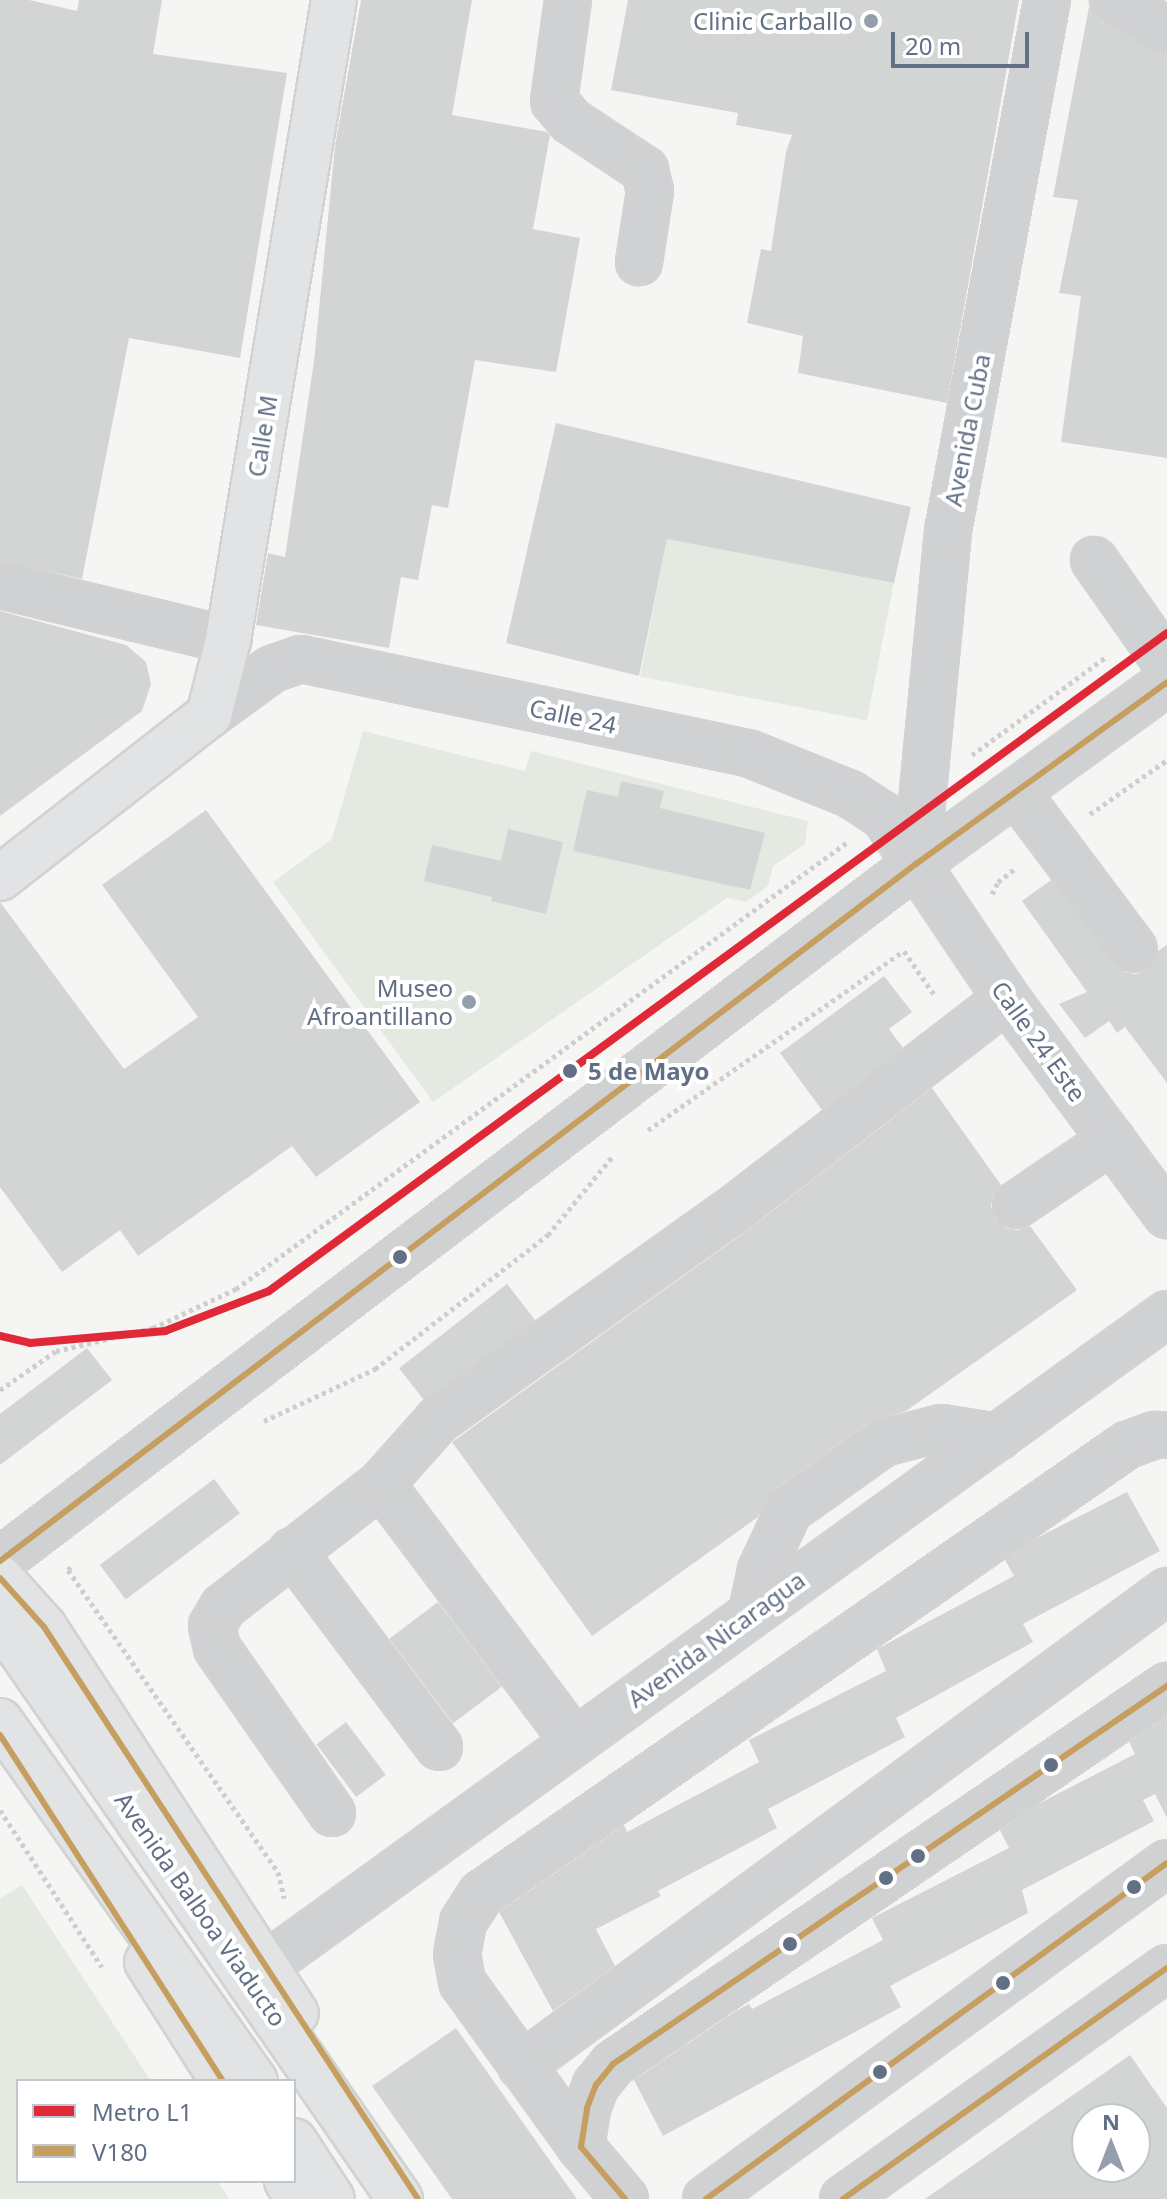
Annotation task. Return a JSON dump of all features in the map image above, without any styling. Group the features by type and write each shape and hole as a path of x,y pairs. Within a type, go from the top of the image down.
{"main road":[{"name":"Calle M","path":"228,640 334,0"},
{"path":"209,715 228,640"},
{"name":"Calle 24","path":"0,878 209,715"},
{"path":"0,1578 44,1627 418,2199"},
{"name":"Avenida Balboa Viaducto","path":"0,1621 400,2199"},
{"path":"0,1721 254,2079"},
{"path":"0,1735 222,2079"},
{"path":"296,2144 332,2199"}],"street":[{"path":"568,0 554,101 571,121 645,170 650,191 639,262"},
{"name":"Avenida Cuba","path":"916,864 926,788 948,531 1047,0"},
{"path":"1113,0 1167,30"},
{"path":"1094,560 1167,664"},
{"path":"0,585 228,640"},
{"name":"Calle 24","path":"209,715 272,669 301,659 748,753 850,794 884,816 916,864"},
{"path":"0,1561 916,864 1167,682"},
{"path":"1016,792 1134,949"},
{"name":"Calle 24 Este","path":"916,864 1007,999 1167,1215"},
{"path":"332,1813 217,1648 212,1626 223,1607 381,1484 438,1420 730,1212 1007,999"},
{"path":"1016,1205 1112,1140"},
{"name":"Avenida Nicaragua","path":"265,1966 1167,1314"},
{"path":"752,1612 761,1570 789,1510 883,1443 942,1428 998,1437"},
{"path":"625,2199 581,2147 462,1982 457,1954 463,1922 481,1894 1127,1445 1155,1435 1167,1435"},
{"path":"381,1484 574,1741"},
{"path":"292,1551 439,1747"},
{"path":"521,2066 1167,1591"},
{"path":"581,2147 587,2108 596,2085 613,2064 1167,1686"},
{"path":"706,2199 1167,1863"},
{"path":"843,2199 1167,1968"}],"path":[{"path":"926,788 1142,629"},
{"path":"0,1390 56,1351 153,1328 236,1289 884,816"},
{"path":"0,1810 108,1977"}],"shaded area":[{"path":"667,539 894,583 867,721 640,676"},
{"name":"Museo Afroantillano","path":"363,731 525,771 531,751 808,821 805,844 773,866 768,886 746,902 727,898 433,1102 273,882 332,839"},
{"path":"22,1885 150,2079 16,2079 16,2183 219,2183 229,2199 0,2199 0,1899"}],"building":[{"path":"0,0 29,0 77,11 79,0 162,0 153,54 287,73 240,358 129,338 82,579 0,561"},
{"path":"361,0 472,0 452,115 547,132 550,135 533,229 580,238 556,372 475,360 448,508 432,505 418,580 401,577 389,648 256,625 268,553 285,557 314,361 335,146"},
{"path":"628,0 1019,0 947,403 798,373 803,336 747,323 761,249 771,251 786,152 792,135 736,125 738,113 611,90"},
{"path":"1089,7 1101,22 1167,55 1167,458 1061,442 1081,296 1059,293 1078,200 1053,197"},
{"path":"556,423 911,507 894,583 667,539 639,676 506,643"},
{"path":"0,611 126,645 146,662 151,684 142,711 0,816"},
{"path":"621,781 664,791 660,808 765,833 750,890 573,851 587,790 618,797"},
{"path":"206,810 420,1102 316,1177 292,1146 138,1256 120,1230 62,1272 0,1187 0,902 124,1069 198,1017 102,885"},
{"path":"508,829 563,842 546,914 424,881 432,845 501,861"},
{"path":"1051,880 1124,972 1136,974 1148,969 1158,951 1167,945 1167,1083 1125,1027 1117,1033 1109,1021 1085,1038 1059,1004 1087,992 1022,901"},
{"path":"884,976 912,1012 889,1029 903,1048 822,1110 780,1053"},
{"path":"932,1088 1001,1185 993,1195 991,1206 996,1220 1006,1228 1017,1230 1030,1226 1077,1290 906,1411 868,1423 774,1490 758,1517 592,1636 452,1442 745,1232"},
{"path":"507,1284 535,1320 427,1405 399,1368"},
{"path":"87,1348 112,1380 0,1465 0,1414"},
{"path":"214,1479 240,1513 126,1599 100,1565"},
{"path":"1127,1492 1160,1551 1023,1624 1033,1642 896,1718 905,1737 768,1809 777,1828 658,1891 661,1896 596,1929 615,1966 553,2011 499,1912 624,1825 627,1832 759,1762 749,1740 886,1671 877,1649 1014,1576 1005,1560 1035,1539"},
{"path":"438,1602 502,1687 453,1723 389,1639"},
{"path":"1167,1716 1167,1818 1155,1794 1143,1800 1154,1821 1022,1890 1028,1913 890,1986 901,2007 663,2136 634,2080 737,2010 749,2004 752,2009 883,1940 872,1918 1009,1848 1000,1830 1036,1805 1135,1754 1129,1742"},
{"path":"346,1722 386,1775 356,1797 316,1744"},
{"path":"456,2028 577,2199 452,2199 372,2086"},
{"path":"1130,2055 1167,2108 1167,2199 925,2199"}],"metro line":[{"name":"L1","path":"0,1336 30,1343 165,1331 269,1291 1167,633"}],"transit line":[{"name":"V180","path":"0,1561 916,864 1167,682"},
{"name":"V180","path":"0,1578 44,1627 418,2199"},
{"name":"V180","path":"625,2199 581,2147 587,2108 596,2085 613,2064 1167,1686"},
{"name":"V180","path":"0,1735 222,2079"},
{"name":"V180","path":"706,2199 1167,1863"},
{"name":"V180","path":"843,2199 1167,1968"}],"place":[{"name":"Clinic Carballo","path":"871,21"},
{"name":"Museo Afroantillano","path":"469,1002"},
{"name":"5 de Mayo","path":"570,1071"}]}
